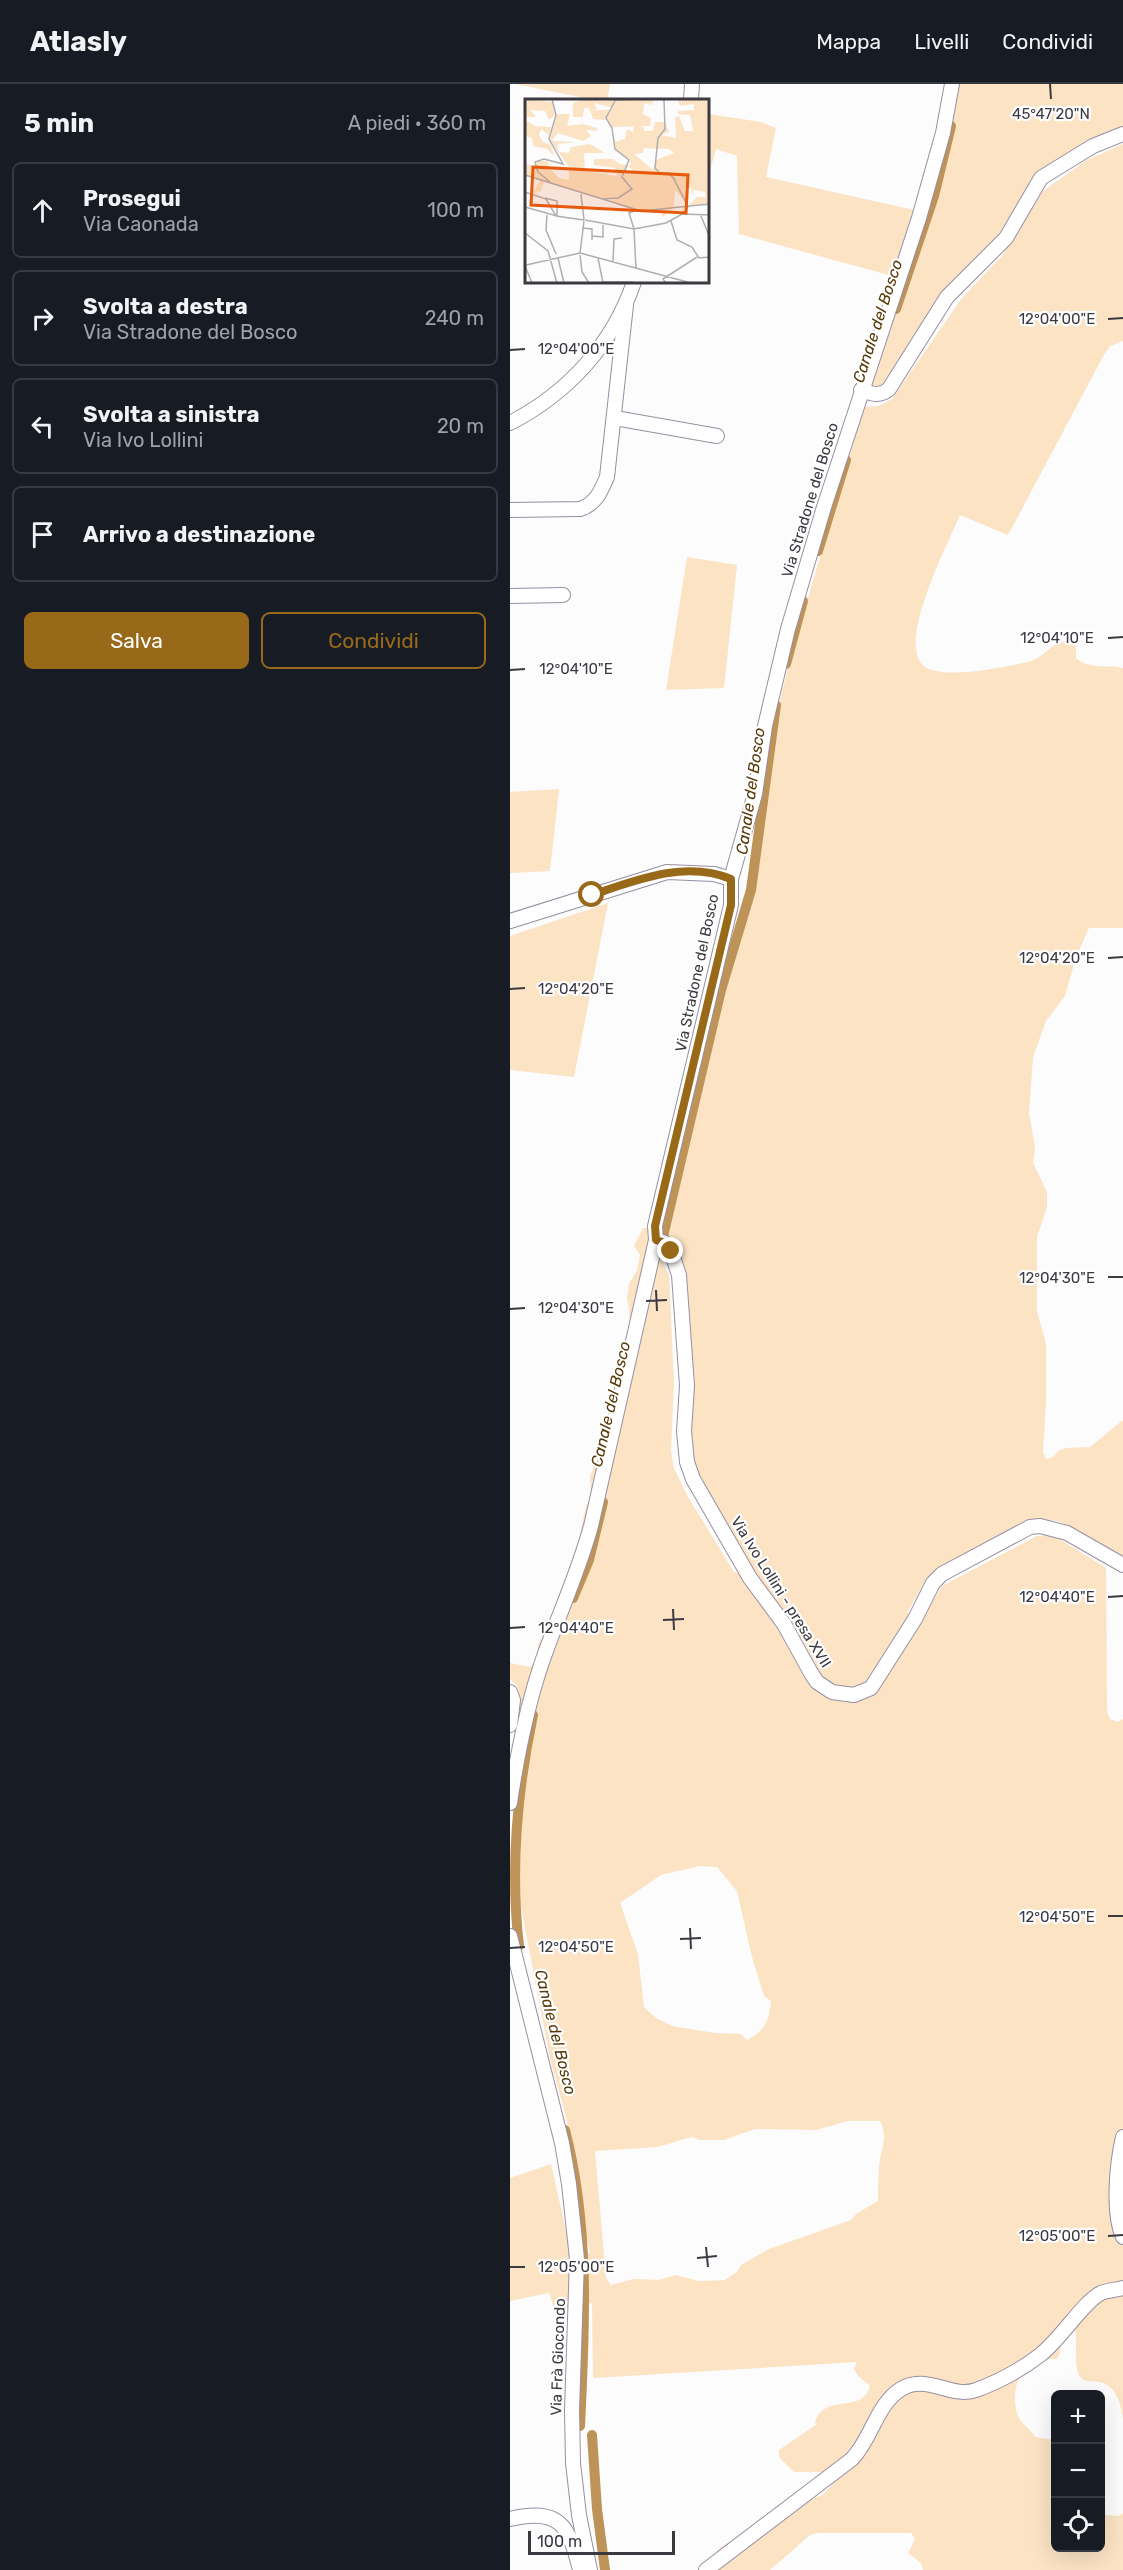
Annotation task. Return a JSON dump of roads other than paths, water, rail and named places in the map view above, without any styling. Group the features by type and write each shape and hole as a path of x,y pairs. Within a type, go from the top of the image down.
{"street":[{"path":"690,99 692,84"},
{"name":"Via Stradone del Bosco","path":"510,1799 520,1743 534,1687 580,1565 591,1526 659,1241 655,1226 731,905 731,879 755,794 765,726 788,629 867,392 943,133 952,84"},
{"path":"867,392 884,393 894,382 947,297 995,251 1041,178 1093,146 1123,134"},
{"path":"510,423 549,399 579,373 610,333 626,305 633,284"},
{"path":"510,510 570,511 588,506 596,499 607,477 626,305"},
{"path":"615,418 717,436"},
{"path":"510,596 563,595"},
{"path":"510,921 667,872 714,874 731,879"},
{"name":"Via Ivo Lollini - presa XVII","path":"659,1241 671,1251 679,1275 687,1386 684,1431 687,1462 693,1479 750,1578 784,1624 811,1673 823,1688 832,1692 854,1695 870,1688 915,1619 933,1584 942,1574 1030,1527 1054,1527 1123,1565"},
{"path":"510,1692 513,1700 510,1725"},
{"name":"Via Frà Giocondo","path":"510,1936 562,2143 574,2228 577,2269 572,2410 573,2463 579,2515 590,2570"},
{"path":"1123,2137 1120,2151 1118,2207 1123,2237"},
{"path":"706,2570 852,2459 861,2449 883,2406 902,2388 924,2384 961,2392 974,2391 992,2383 1041,2355 1100,2294 1123,2288"},
{"path":"510,2519 544,2516 562,2525 573,2540 580,2570"}],"waterway":[{"name":"Canale del Bosco","path":"896,309 934,196 951,126"},
{"name":"Canale del Bosco","path":"818,551 846,460"},
{"name":"Canale del Bosco","path":"786,664 803,601"},
{"name":"Canale del Bosco","path":"660,1249 721,990 751,890 776,705"},
{"name":"Canale del Bosco","path":"573,1598 589,1560 603,1502"},
{"name":"Canale del Bosco","path":"519,1946 515,1859 519,1801 533,1715"},
{"name":"Canale del Bosco","path":"565,2130 579,2203 584,2277 580,2426"},
{"name":"Canale del Bosco","path":"592,2435 597,2509 605,2570"}]}
